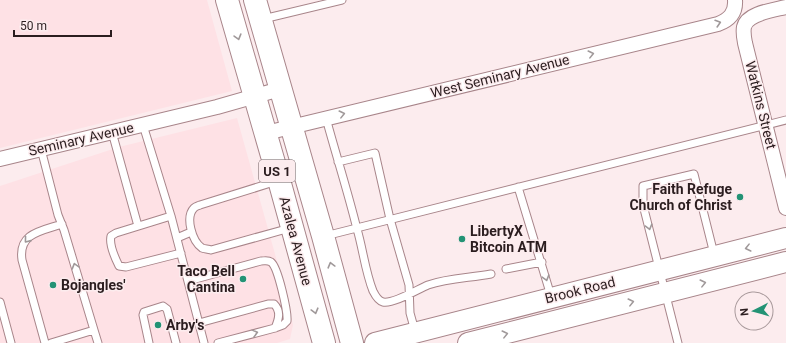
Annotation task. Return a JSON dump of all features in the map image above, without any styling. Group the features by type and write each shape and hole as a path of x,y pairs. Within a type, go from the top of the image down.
{"main road":[{"name":"Azalea Avenue","path":"227,0 324,343"},
{"name":"Azalea Avenue","path":"258,10 352,343"},
{"name":"Brook Road","path":"375,343 786,238"},
{"name":"Brook Road","path":"468,343 786,262"}],"street":[{"name":"West Seminary Avenue","path":"266,134 326,118 718,24 729,18 732,14 735,6 735,0"},
{"name":"Watkins Street","path":"786,7 753,16 744,25 745,43 786,208"},
{"path":"255,97 280,89"},
{"name":"Seminary Avenue","path":"0,159 255,97"}],"lane":[{"path":"258,10 342,0"},
{"path":"326,118 375,296 383,302 409,294 428,285 448,280 491,274"},
{"path":"323,236 786,120"},
{"path":"143,125 171,216 204,343"},
{"path":"112,132 138,226"},
{"path":"41,149 58,215 98,343"},
{"path":"338,162 375,153 390,219 409,285 410,313 416,333"},
{"path":"678,343 643,205 643,186 694,174 714,257"},
{"path":"279,180 194,208 190,216 191,232 203,249 211,250 292,227"},
{"path":"518,187 552,297"},
{"path":"171,216 116,233 111,236 110,239 115,259 119,266 126,267 181,253"},
{"path":"45,343 22,260 22,250 25,241 32,234 62,224"},
{"path":"177,238 191,232"},
{"path":"188,281 261,261 271,263 276,271 287,321 283,325 275,328 218,343"},
{"path":"506,269 542,262"},
{"path":"0,302 11,343"},
{"path":"199,323 268,304 274,304 277,307 279,314 275,328"},
{"path":"149,343 143,315 144,312 163,306 167,309 176,343"},
{"path":"51,343 94,330"}],"shaded area":[{"path":"0,0 207,0 232,91 0,148"},
{"path":"237,118 293,325 290,339 277,343 0,343 0,186 119,147"}],"place":[{"name":"Faith Refuge Church of Christ","path":"740,197"},
{"name":"LibertyX Bitcoin ATM","path":"462,239"},
{"name":"Taco Bell Cantina","path":"243,279"},
{"name":"Bojangles'","path":"53,285"},
{"name":"Arby's","path":"158,325"}]}
